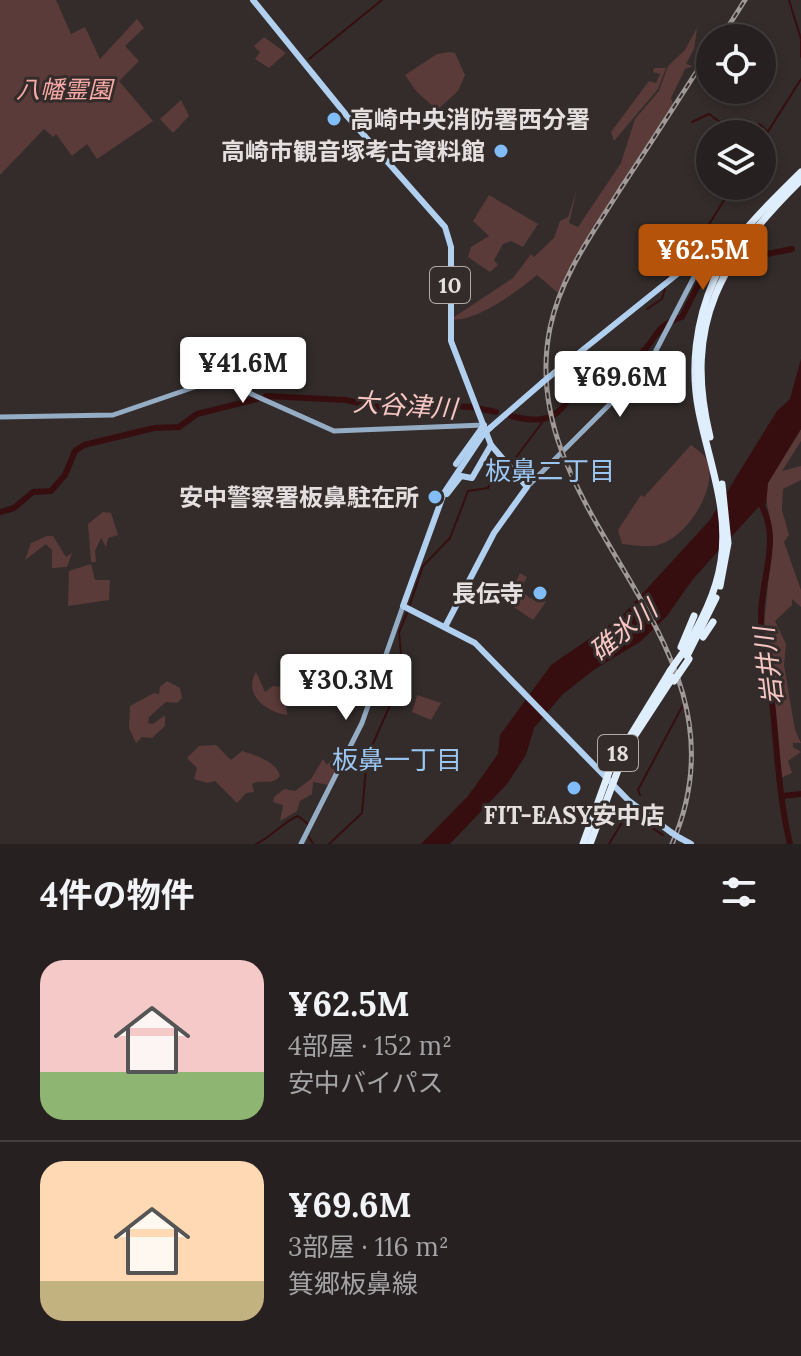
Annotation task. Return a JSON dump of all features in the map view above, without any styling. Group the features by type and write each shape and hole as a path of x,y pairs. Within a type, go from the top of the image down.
{"highway":[{"name":"18","path":"685,653 716,582 722,514 701,405 700,364 707,318 717,286 734,250 801,172"},
{"name":"18","path":"745,235 801,180"},
{"name":"18","path":"583,844 609,779 654,699 713,607 723,575 728,543 725,499 701,405"},
{"path":"685,653 694,616"},
{"path":"685,653 713,622"},
{"name":"18","path":"590,844 609,779"}],"main road":[{"name":"10","path":"253,0 347,116 445,227 450,242 449,334 487,427 491,445 527,487"},
{"path":"301,844 362,723 406,607 446,482 487,427 691,263 719,232 733,228 745,235"},
{"path":"446,625 494,533 527,487 632,386 655,357 695,273 691,263"},
{"path":"0,417 113,415 218,379 334,431 487,427"},
{"path":"435,511 461,464 487,427"},
{"path":"440,502 461,476 472,478 491,445"},
{"path":"406,607 446,625 482,649 639,810 691,844"}],"green space":[{"name":"八幡霊園","path":"0,0 56,0 71,34 85,27 100,59 137,19 144,28 125,46 139,61 119,81 153,121 97,159 87,144 72,156 56,134 53,137 44,129 0,175"},
{"path":"696,30 694,49 686,64 693,66 685,69 671,98 673,104 573,261 558,293 537,275 483,311 461,319 451,319 513,278 531,254 534,257 554,238 560,221 568,217 577,189 569,223 578,227 621,163 635,119 659,91 668,66 685,50"},
{"path":"264,37 286,53 269,68 255,59 260,52 254,46"},
{"path":"455,53 465,75 458,91 437,110 416,91 405,75 437,54"},
{"path":"654,68 666,68 658,89 614,141 611,132 649,81 656,83 660,74 653,72"},
{"path":"181,100 189,116 173,133 160,119"},
{"path":"489,195 538,224 523,247 511,241 503,244 494,260 498,265 490,272 468,257 471,247 489,236 473,221"},
{"path":"801,429 801,441 782,471 801,466 801,480 783,489 782,510 789,535 784,542 801,590 801,607 792,599 792,605 775,621 786,644 784,665 795,730 801,743 793,743 793,747 801,752 788,761 792,773 781,778 781,785 764,625 773,536 766,498 768,483"},
{"path":"691,445 707,459 710,474 708,487 696,513 677,535 666,542 654,546 622,544 618,530 641,495 644,497"},
{"path":"103,512 111,513 118,535 108,538 106,547 101,538 95,551 96,562 91,562 88,524"},
{"path":"53,536 66,557 72,553 67,567 52,568 52,550 46,544 25,560 31,543"},
{"path":"91,564 95,580 110,580 109,600 68,606 69,571"},
{"path":"520,573 527,577 520,590 531,599 534,595 546,602 533,620 506,602"},
{"path":"256,672 265,692 273,686 284,687 287,715 271,710 258,701 252,688"},
{"path":"167,681 180,688 182,698 177,703 166,702 149,717 148,723 153,724 165,715 165,726 152,738 142,737 136,743 129,728 130,706 154,693 159,694 160,687"},
{"path":"417,695 441,703 431,720 412,712"},
{"path":"216,745 231,760 242,751 264,759 274,766 280,776 273,781 252,784 254,792 246,793 237,803 215,781 207,783 194,779 197,768 187,758 199,746"},
{"path":"323,759 327,765 331,760 341,761 328,785 313,782 312,794 300,801 297,811 280,821 283,805 273,802 274,797 284,789 295,791 311,779"}],"water":[{"name":"碓氷川","path":"801,359 801,429 768,483 766,505 763,502 693,579 667,616 640,642 595,669 563,694 534,728 526,755 507,784 450,844 421,844 468,796 498,754 500,735 551,665 621,617 709,521 777,411 790,399"}],"waterway":[{"path":"309,59 382,0"},
{"path":"789,0 801,39"},
{"path":"801,41 801,57"},
{"path":"775,120 801,79"},
{"path":"696,120 709,114 717,120"},
{"path":"692,122 696,120"},
{"path":"664,281 686,261 724,200"},
{"path":"511,416 545,419 563,407 576,388 596,370 637,357 660,329 682,317 715,252 729,249 762,255 792,249"},
{"path":"647,309 662,299 665,289"},
{"name":"大谷津川","path":"266,396 346,400 376,407 407,404 472,407 496,412"},
{"path":"0,512 14,508 33,492 51,491 65,475 75,451 84,445 154,428 179,427 197,414 257,399"},
{"path":"511,464 547,416"},
{"path":"409,607 423,566 450,538 468,491 488,488 494,474 506,468"},
{"name":"岩井川","path":"759,501 766,515 770,544 761,628 770,683 780,788 790,844"},
{"path":"329,844 362,813 367,757 391,703 402,665 399,632 407,613"},
{"path":"640,795 638,790 684,703 678,683"},
{"path":"782,796 801,794"},
{"path":"630,809 646,822"},
{"path":"609,844 629,811"},
{"path":"256,844 298,816 308,824"},
{"path":"652,828 663,835"},
{"path":"309,837 313,844"}],"railway":[{"path":"730,24 745,0"},
{"path":"672,844 691,771 685,704 663,641 595,521 565,460 548,397 550,328 562,290 579,255 696,73"}],"place":[{"name":"高崎中央消防署西分署","path":"334,119"},
{"name":"高崎市観音塚考古資料館","path":"501,151"},
{"name":"安中警察署板鼻駐在所","path":"435,497"},
{"name":"長伝寺","path":"540,593"},
{"name":"FIT-EASY安中店","path":"574,788"}],"district":[{"name":"板鼻二丁目","path":"550,470"},
{"name":"板鼻一丁目","path":"397,759"}]}
